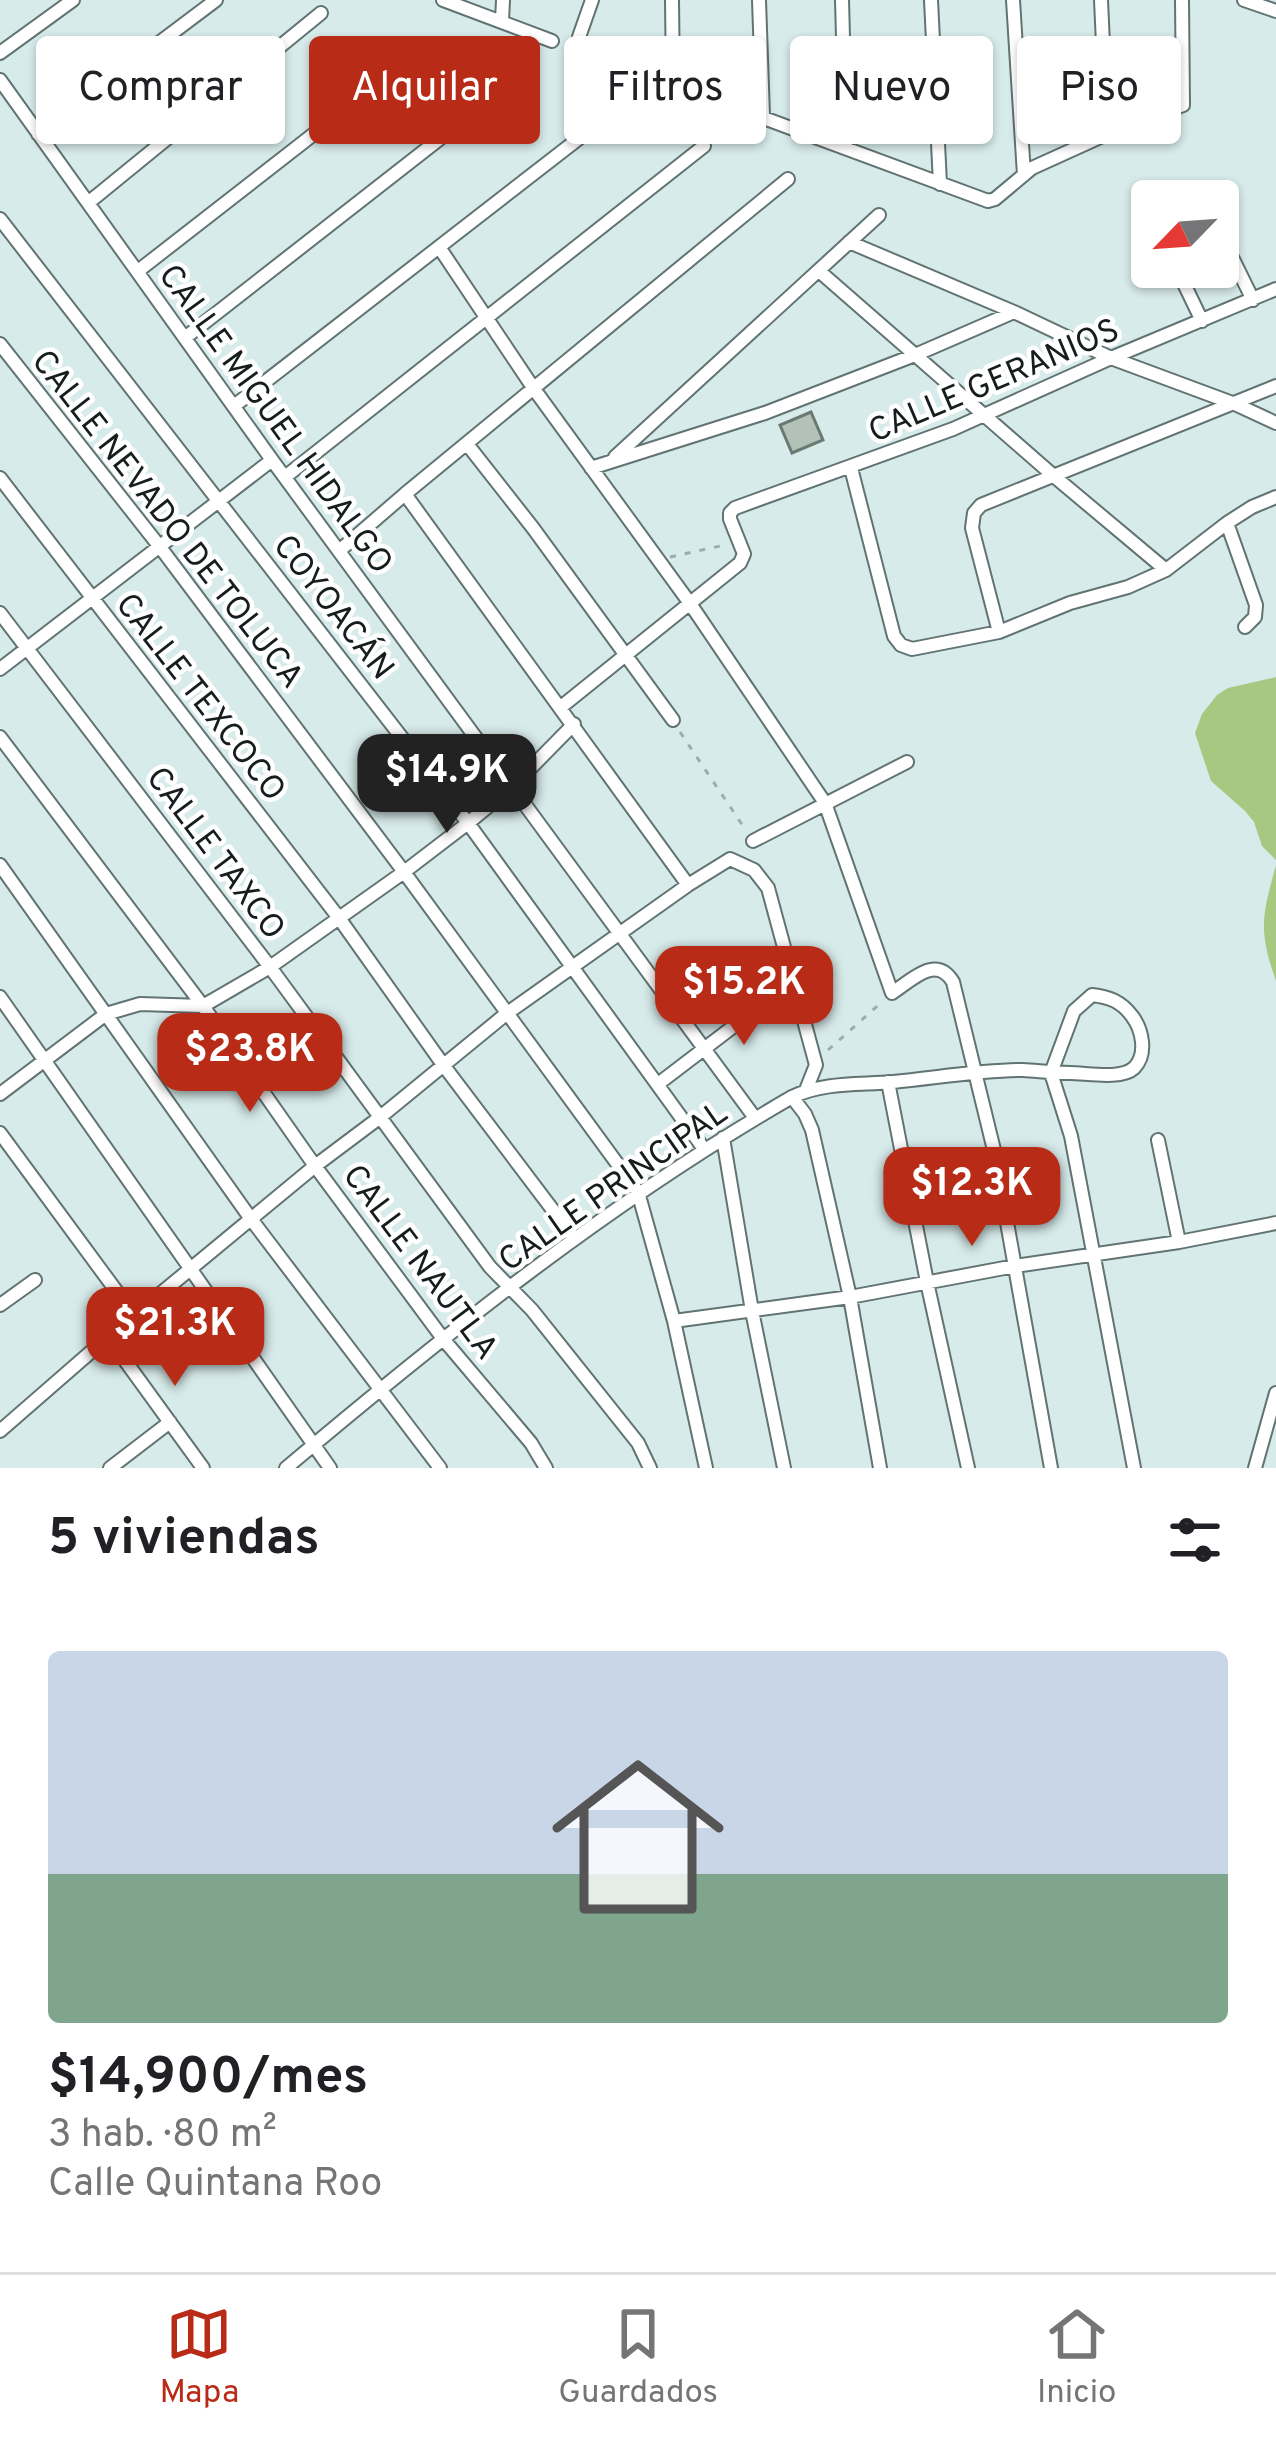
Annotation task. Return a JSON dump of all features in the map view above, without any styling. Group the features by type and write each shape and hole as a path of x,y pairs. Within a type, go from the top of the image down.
{"street":[{"path":"0,53 73,0"},
{"path":"167,36 215,0"},
{"path":"442,0 552,40"},
{"path":"502,0 502,21"},
{"path":"579,36 592,0"},
{"path":"672,0 672,36"},
{"path":"759,0 760,36"},
{"path":"842,0 846,148"},
{"path":"931,0 940,184"},
{"path":"1013,0 1024,175"},
{"path":"1101,0 1103,36"},
{"path":"1181,106 1182,0"},
{"path":"1244,0 1276,10"},
{"path":"88,202 322,13"},
{"name":"CALLE MIGUEL HIDALGO","path":"0,80 36,131"},
{"path":"766,117 988,201 1033,168 1085,144"},
{"path":"138,271 309,138"},
{"name":"CALLE MIGUEL HIDALGO","path":"45,144 621,933"},
{"path":"186,338 433,144"},
{"path":"234,406 572,144"},
{"path":"285,477 704,146"},
{"path":"339,551 788,179"},
{"path":"610,462 879,215"},
{"name":"COYOACÁN","path":"0,219 468,824 704,1149"},
{"path":"849,242 1111,358 1276,423"},
{"path":"439,247 825,802 892,993 929,970 948,973 958,994 994,1150 1051,1468"},
{"path":"819,271 1166,570"},
{"path":"1239,272 1252,299"},
{"path":"1186,288 1202,321"},
{"name":"CALLE GERANIOS","path":"739,543 730,513 735,508 983,415 1276,290"},
{"path":"591,469 764,413 1014,312"},
{"name":"CALLE NEVADO DE TOLUCA","path":"0,344 160,547 638,1192 674,1321 706,1468"},
{"path":"999,632 972,528 974,513 981,505 1276,386"},
{"path":"467,444 673,720"},
{"path":"0,669 272,460"},
{"path":"851,468 894,636 912,649 999,632 1070,602 1128,587 1166,570 1227,523 1276,497"},
{"name":"CALLE TEXCOCO","path":"0,478 339,918 574,1238"},
{"path":"405,494 688,885"},
{"path":"1227,523 1256,605 1255,617 1245,627"},
{"path":"561,707 740,563 744,554 739,543"},
{"name":"CALLE TAXCO","path":"0,613 270,967 490,1267 532,1310 638,1443 650,1468"},
{"path":"0,1094 106,1014 140,1004 203,1006 270,967 468,824 574,724"},
{"name":"CALLE NAUTLA","path":"0,737 203,1006 444,1340 531,1443 545,1468"},
{"path":"753,841 908,762"},
{"path":"0,1431 134,1315 506,1014 730,859 754,870 769,888 815,1065 806,1090"},
{"path":"0,866 251,1219 440,1468"},
{"path":"621,933 754,1118"},
{"name":"CALLE PRINCIPAL","path":"286,1468 574,1238 704,1149 792,1097 806,1090 976,1073 1121,1074 1134,1069 1140,1056 1139,1027 1119,1002 1092,995 1074,1011 1052,1072"},
{"path":"0,998 330,1468"},
{"path":"658,1084 755,1010"},
{"path":"1052,1072 1071,1136 1134,1468"},
{"path":"888,1082 968,1468"},
{"path":"792,1097 812,1130 850,1297 880,1468"},
{"path":"0,1133 134,1315"},
{"path":"723,1138 784,1468"},
{"path":"1158,1140 1179,1242"},
{"path":"674,1321 850,1297 1276,1223"},
{"path":"0,1305 34,1280"},
{"path":"108,1337 203,1468"},
{"path":"1255,1468 1276,1393"},
{"path":"110,1468 170,1422"}],"path":[{"path":"658,560 739,543"},
{"path":"673,720 753,841"},
{"path":"815,1065 836,1040 892,993"}],"green space":[{"path":"1276,677 1276,860 1262,846 1245,811 1211,781 1195,733 1217,695"},
{"path":"1276,865 1276,981 1264,923"}],"building":[{"path":"811,412 823,440 792,453 780,425"}]}
